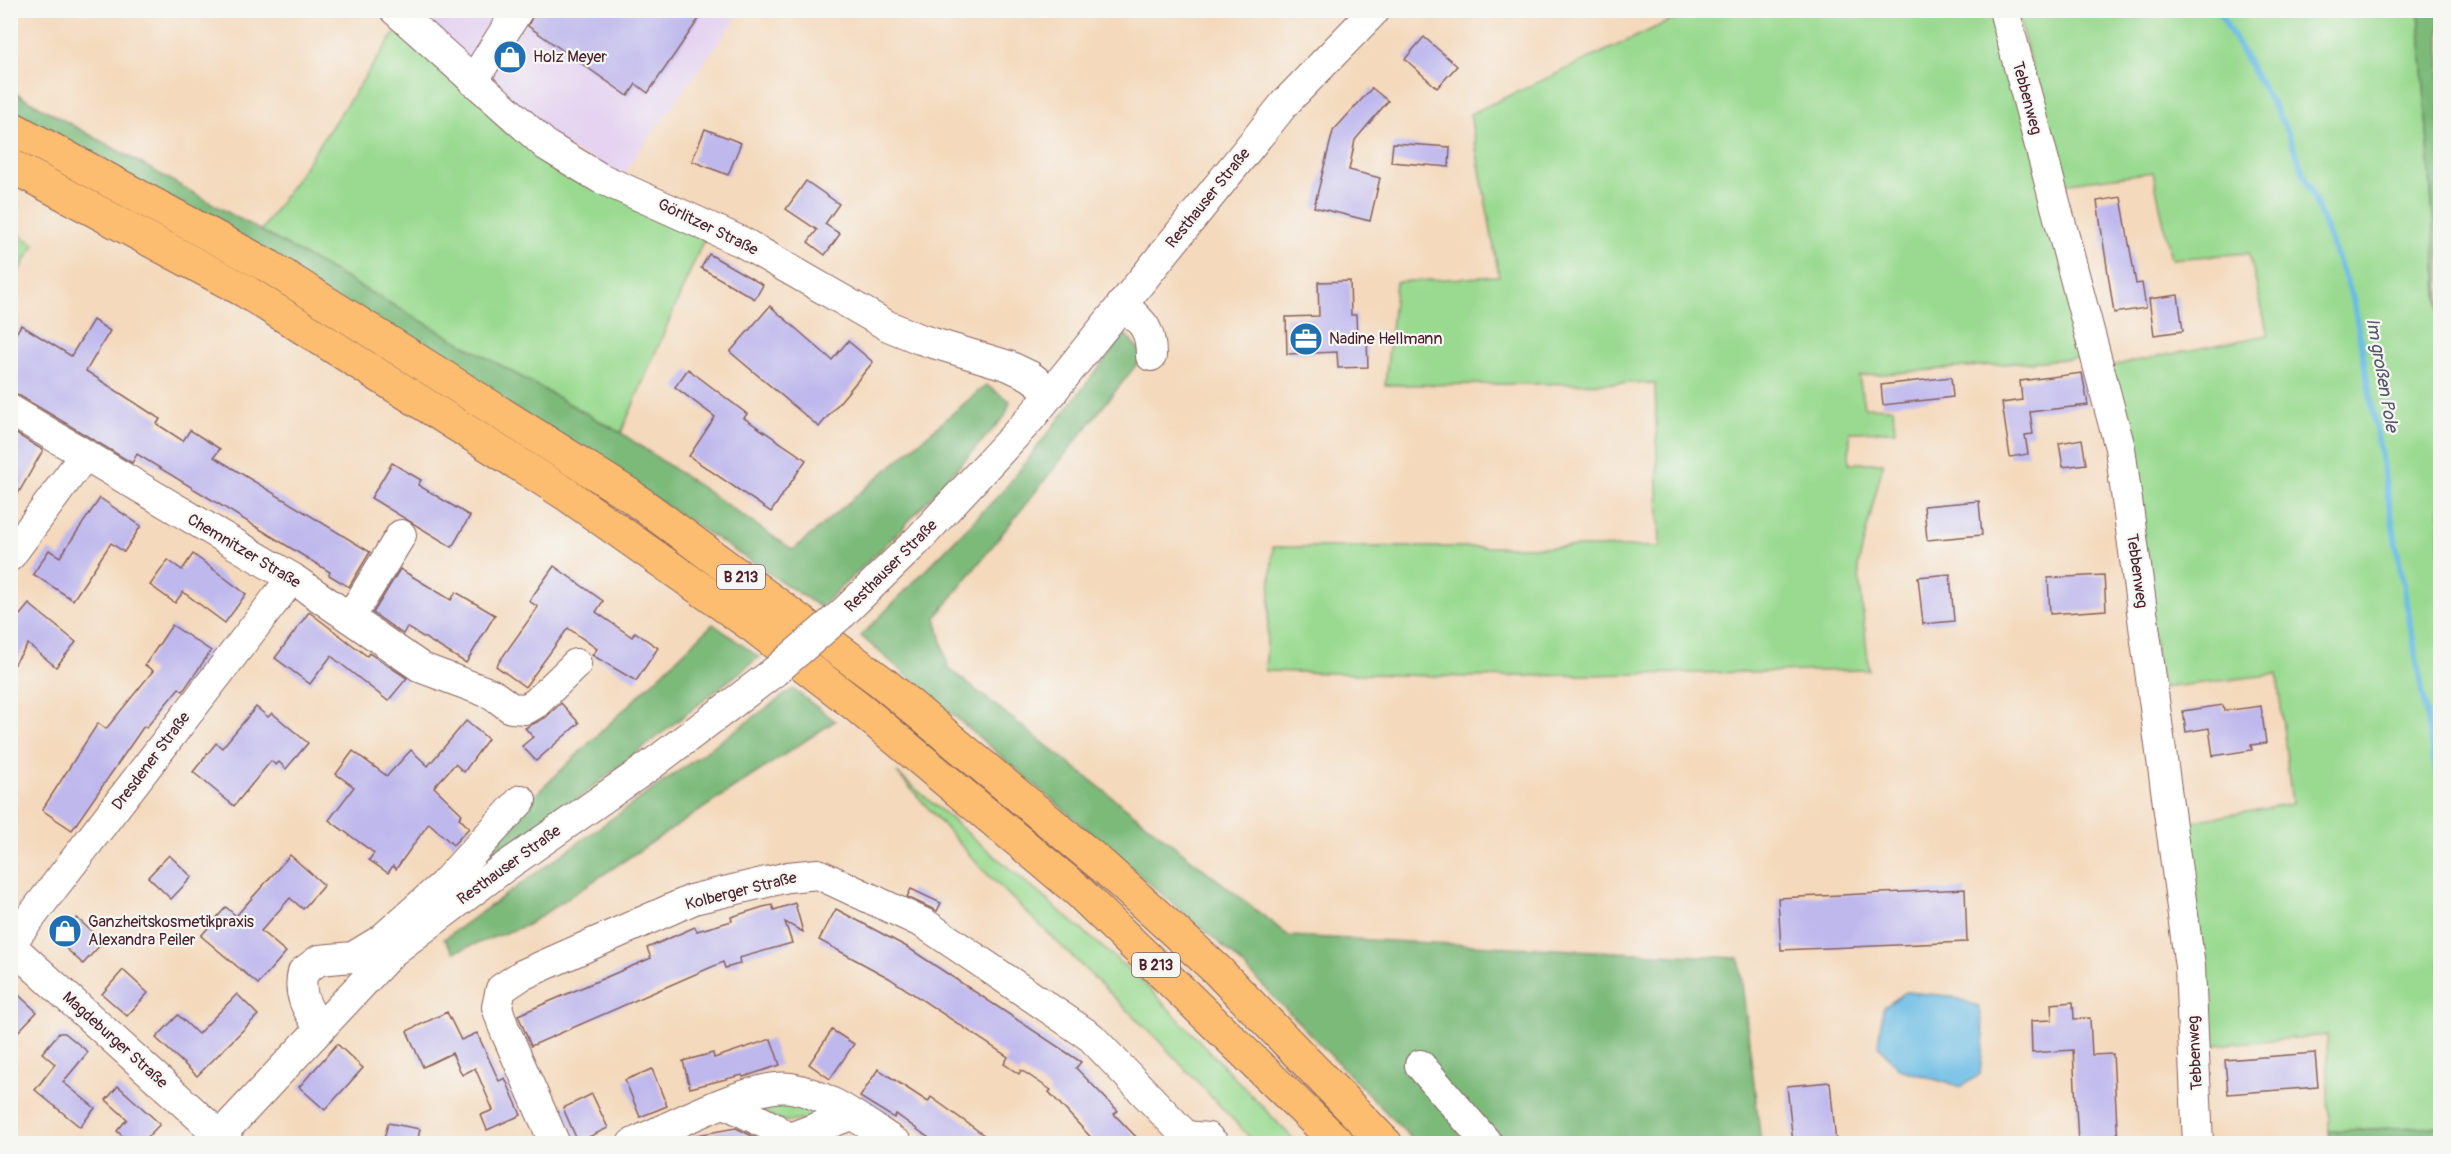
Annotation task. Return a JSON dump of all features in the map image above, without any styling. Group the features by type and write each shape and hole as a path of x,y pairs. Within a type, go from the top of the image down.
{"highway":[{"name":"B 213","path":"10,127 270,267 618,488 873,675 977,759 1105,868 1207,961 1386,1143"},
{"name":"B 213","path":"10,165 245,291 566,494 753,626 867,714 1077,890 1339,1143"}],"street":[{"name":"Görlitzer Straße","path":"395,10 547,146 600,178 742,242 888,326 920,339 1009,366 1030,376 1052,393"},
{"path":"473,81 518,10"},
{"name":"Resthauser Straße","path":"220,1141 392,952 502,869 651,765 774,672 843,613 917,541 1052,393 1285,103 1374,10"},
{"name":"Tebbenweg","path":"2004,10 2120,448 2190,967 2198,1143"},
{"path":"1122,304 1147,327 1151,340 1151,356"},
{"name":"Chemnitzer Straße","path":"10,410 292,578 422,668 492,694 511,708 526,709 536,703 576,664"},
{"path":"10,555 84,456"},
{"path":"350,618 401,535"},
{"name":"Dresdener Straße","path":"10,945 292,578"},
{"name":"Resthauser Straße","path":"320,1029 303,1002 300,985 303,972 319,960 353,957 381,940 442,885 521,800"},
{"name":"Kolberger Straße","path":"555,1143 504,1028 497,1007 501,989 522,975 694,899 788,877 818,874 925,924 1091,1037 1196,1141"},
{"name":"Magdeburger Straße","path":"10,945 220,1141"},
{"path":"1420,1065 1488,1143"},
{"path":"632,1143 725,1103 763,1090 791,1088 839,1106 897,1143"},
{"path":"725,1103 774,1128 786,1141 851,1115"}],"shaded area":[{"path":"404,11 742,11 636,155 624,175 556,142"}],"green space":[{"path":"1691,11 1998,11 2088,357 1859,376 1864,407 1893,408 1895,431 1850,432 1849,463 1883,463 1858,566 1869,670 1469,677 1265,671 1273,547 1660,547 1655,383 1385,385 1396,282 1499,276 1470,114"},
{"path":"2017,11 2419,11 2440,324 2440,1126 2329,1131 2327,1035 2204,1046 2182,823 2292,804 2277,674 2162,688 2110,366 2268,335 2249,253 2171,259 2153,172 2062,184"},
{"path":"2419,11 2440,11 2440,324"},
{"path":"398,28 544,155 706,234 621,433 261,231"},
{"path":"10,90 621,433 793,550 986,385 1010,401 1005,416 894,537 820,607 635,485 11,113"},
{"path":"11,229 35,245 11,283"},
{"path":"1125,334 1144,355 936,617 948,668 1289,936 1739,958 1761,1143 1416,1143 1233,955 861,636 1004,490"},
{"path":"713,624 759,657 493,865 466,869 503,826"},
{"path":"793,689 835,721 527,925 454,952 444,939"},
{"path":"897,773 1142,981 1297,1143 1255,1143 1157,1039 983,870"},
{"path":"788,1102 825,1113 797,1121 782,1120 757,1105"},
{"path":"2440,1126 2440,1143 2330,1143 2329,1131"}],"water":[{"path":"1906,992 1950,996 1978,1006 1984,1035 1980,1074 1961,1087 1899,1069 1878,1045 1883,1008"}],"building":[{"path":"535,10 705,10 648,93 636,84 628,96 528,26"},
{"path":"1424,37 1457,66 1437,88 1405,59"},
{"path":"1372,88 1388,101 1355,140 1349,170 1380,178 1370,221 1314,207 1333,131"},
{"path":"705,129 741,143 728,175 692,161"},
{"path":"1393,143 1450,147 1449,167 1391,162"},
{"path":"806,181 839,204 825,224 840,234 825,255 808,242 817,230 786,209"},
{"path":"2121,197 2136,284 2142,283 2146,308 2114,313 2097,201"},
{"path":"709,254 763,285 755,299 701,268"},
{"path":"1350,281 1351,315 1356,315 1357,340 1367,340 1368,367 1338,368 1337,352 1287,354 1286,317 1319,316 1318,282"},
{"path":"2178,295 2183,331 2154,335 2149,299"},
{"path":"770,306 832,360 848,341 873,362 819,427 730,352"},
{"path":"93,320 110,331 86,371 160,419 157,424 183,441 190,430 220,449 214,457 370,552 349,587 329,575 330,572 137,454 132,463 10,390 10,343 21,325 71,356"},
{"path":"688,369 747,414 744,418 806,460 771,512 689,456 715,417 675,387"},
{"path":"2082,373 2088,405 2030,412 2033,434 2025,435 2028,454 2010,457 2002,403 2022,400 2020,381"},
{"path":"1951,377 1953,397 1883,405 1881,385"},
{"path":"10,430 43,450 10,508"},
{"path":"2082,439 2086,464 2063,467 2059,443"},
{"path":"392,463 421,480 418,485 470,516 452,547 371,498"},
{"path":"100,498 141,526 124,552 111,543 73,600 33,574 49,550 60,557"},
{"path":"1979,501 1982,535 1927,540 1924,506"},
{"path":"193,554 246,594 225,623 183,592 175,603 150,585 168,560 182,570"},
{"path":"554,566 603,601 596,612 632,637 635,632 658,648 636,681 592,655 597,649 568,628 525,687 496,666 538,607 529,601"},
{"path":"400,569 451,600 456,592 495,615 466,663 407,627 403,634 373,613"},
{"path":"1950,574 1954,621 1923,624 1918,577"},
{"path":"2104,575 2106,610 2050,614 2048,578"},
{"path":"29,604 76,642 56,667 28,644 10,670 10,627"},
{"path":"309,612 367,656 369,653 407,678 388,701 331,656 310,684 275,658"},
{"path":"172,625 211,651 183,691 179,688 146,728 144,726 72,830 42,810 98,723 106,729 153,671 145,665"},
{"path":"561,703 579,723 536,761 522,746 533,737 525,728 545,718"},
{"path":"2223,705 2224,711 2261,706 2266,743 2251,745 2252,750 2213,756 2209,728 2186,732 2183,711"},
{"path":"256,707 268,717 272,713 308,743 286,769 279,762 276,765 271,761 234,806 193,772 216,743 222,748"},
{"path":"466,721 488,739 464,772 455,764 434,787 462,814 459,818 469,828 453,845 429,823 396,869 393,866 388,873 369,860 374,853 329,820 354,787 336,774 353,751 387,776 411,750 428,766"},
{"path":"169,855 192,877 171,899 148,877"},
{"path":"290,855 324,885 303,909 290,898 261,931 286,952 258,984 201,936 226,907 236,916"},
{"path":"911,889 941,903 937,911 907,897"},
{"path":"1965,889 1967,942 1781,950 1778,898"},
{"path":"795,903 803,932 785,922 792,943 739,958 740,964 725,968 723,962 531,1046 518,1015 651,958 647,948 695,927 697,931 732,921 731,917 763,907 772,905 774,910"},
{"path":"836,909 907,947 1081,1062 1076,1068 1118,1111 1114,1114 1142,1143 1096,1143 1049,1092 1051,1090 1021,1070 1019,1074 1004,1064 1008,1057 889,978 819,940"},
{"path":"77,918 103,942 83,964 57,940"},
{"path":"123,970 148,993 127,1016 102,994"},
{"path":"10,987 37,1012 10,1040"},
{"path":"237,994 258,1015 197,1076 156,1038 178,1015 198,1034"},
{"path":"2073,1002 2074,1019 2090,1018 2092,1055 2113,1054 2118,1143 2078,1143 2073,1050 2032,1053 2031,1021 2052,1020 2051,1004"},
{"path":"447,1012 461,1040 477,1033 499,1081 505,1078 521,1115 487,1130 481,1115 493,1110 475,1068 462,1075 452,1053 423,1067 407,1031"},
{"path":"832,1030 854,1044 830,1079 809,1064"},
{"path":"59,1033 65,1033 88,1052 63,1082 95,1108 80,1127 35,1090 55,1064 42,1053"},
{"path":"771,1039 780,1065 743,1077 742,1075 690,1088 683,1061 713,1053 714,1058"},
{"path":"337,1044 363,1068 325,1110 299,1087"},
{"path":"2315,1053 2318,1087 2228,1094 2225,1060"},
{"path":"652,1069 667,1106 640,1117 625,1080"},
{"path":"878,1069 928,1102 931,1097 995,1143 936,1143 896,1114 894,1118 860,1097"},
{"path":"1830,1082 1836,1143 1793,1143 1787,1086"},
{"path":"118,1086 160,1124 142,1143 130,1143 117,1131 127,1119 106,1100"},
{"path":"592,1094 608,1128 578,1142 563,1108"},
{"path":"388,1123 420,1129 417,1143 383,1143"},
{"path":"736,1128 756,1138 757,1143 697,1143 696,1135"}],"waterway":[{"name":"Im großen Pole","path":"2218,10 2287,130 2353,298 2436,771"}],"place":[{"name":"Holz Meyer","path":"510,57"},
{"name":"Nadine Hellmann","path":"1306,339"},
{"name":"Ganzheitskosmetikpraxis Alexandra Peiler","path":"65,931"}]}
